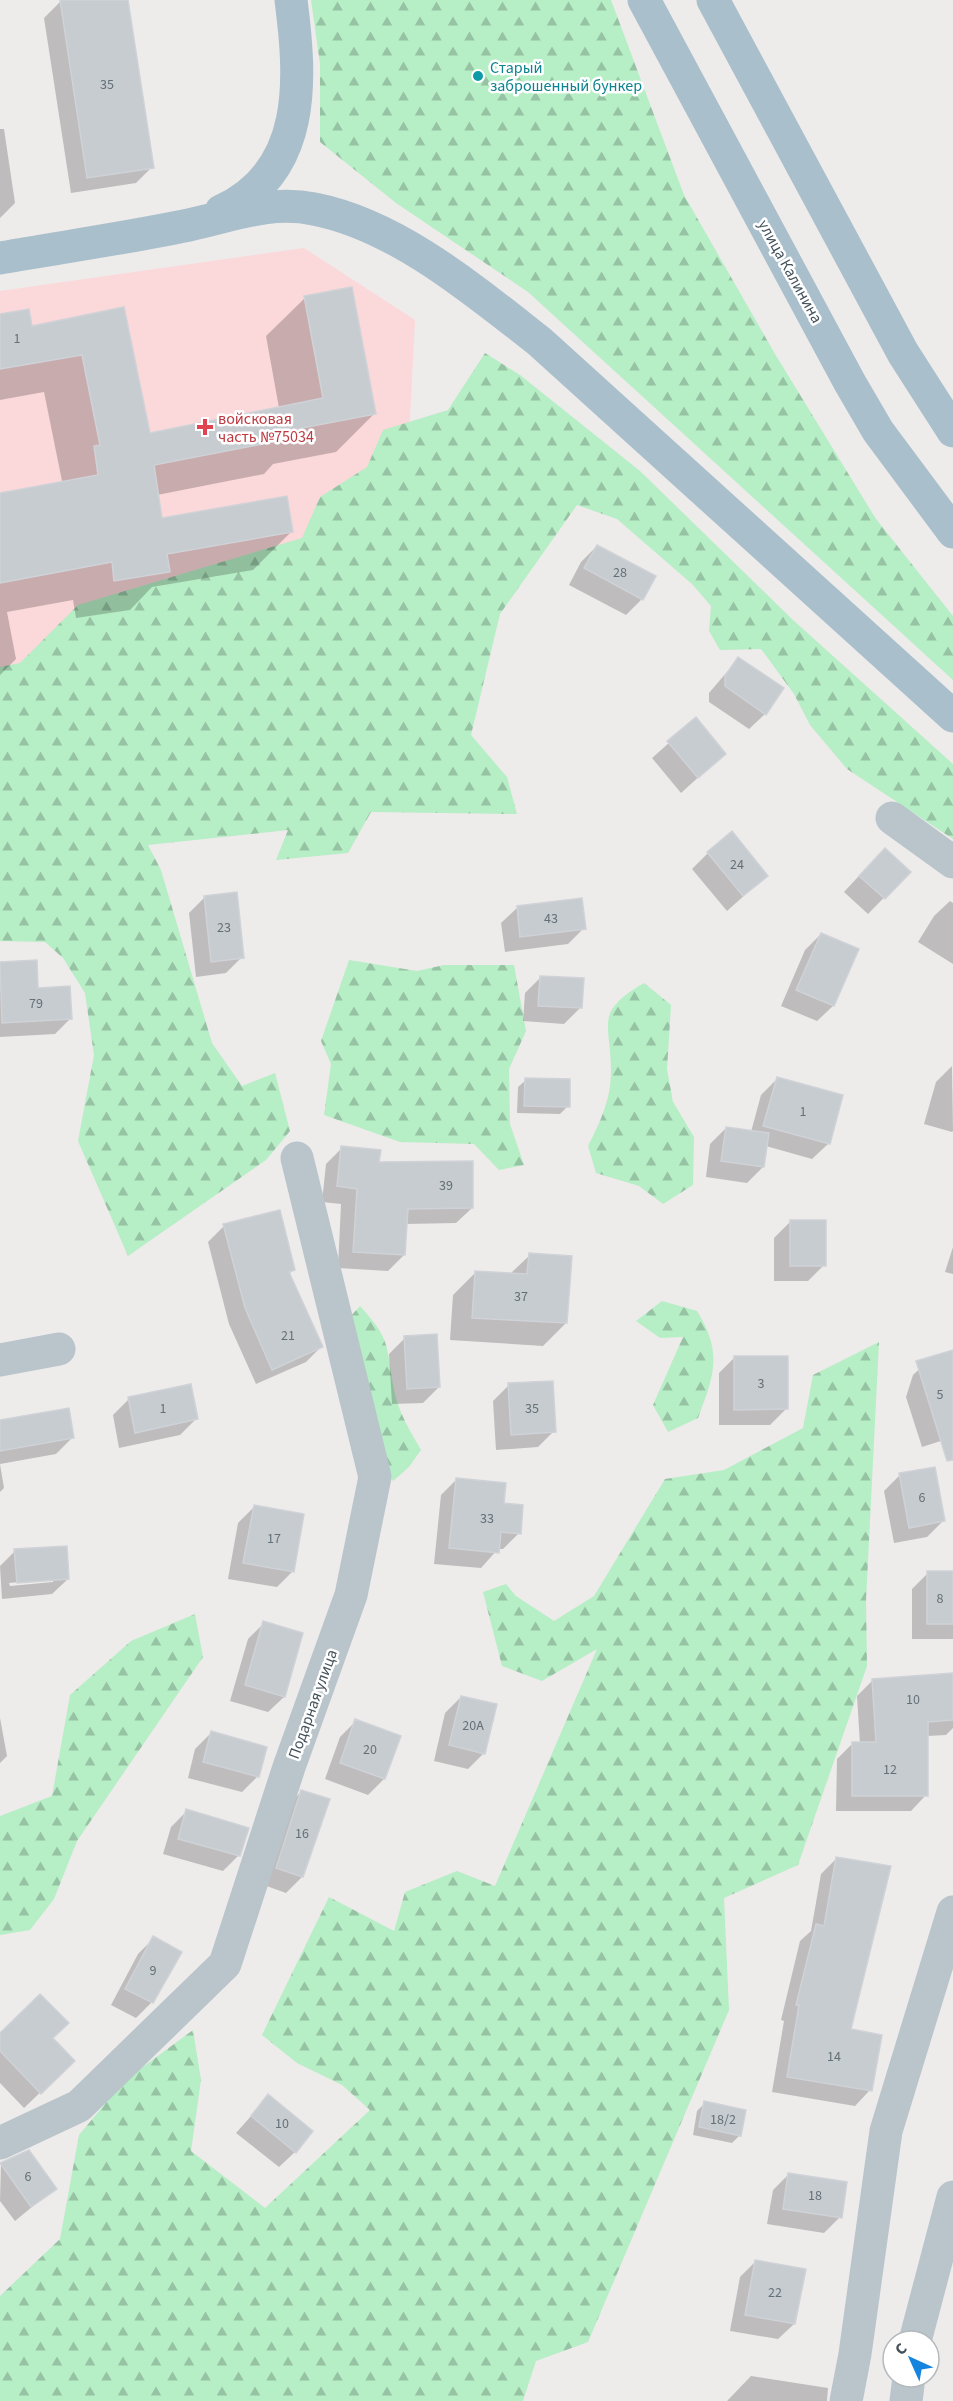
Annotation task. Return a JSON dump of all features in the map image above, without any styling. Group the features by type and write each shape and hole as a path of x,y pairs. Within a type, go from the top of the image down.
{"main road":[{"path":"189,225 228,208 254,189 271,171 286,147 295,116 298,82 291,0"},
{"name":"улица Калинина","path":"644,0 855,392 891,449 953,532"},
{"path":"713,0 903,353 953,432"},
{"path":"0,258 189,225 248,209 284,206 313,209 346,217 385,235 476,292 540,342 953,716"}],"street":[{"path":"892,818 953,862"},
{"name":"Подарная улица","path":"0,2143 78,2106 225,1964 289,1767 351,1594 375,1477 297,1158"},
{"path":"0,1360 59,1349"},
{"path":"846,2401 886,2131 953,1912"},
{"path":"918,2329 953,2197"}],"shaded area":[{"name":"войсковая часть №75034","path":"304,248 415,320 404,534 0,671 0,291"}],"green space":[{"path":"311,0 611,0 684,195 775,354 876,519 953,616 953,680 528,292 396,203 320,142 320,64"},
{"path":"485,353 520,375 640,471 793,620 953,764 953,839 847,769 810,725 794,694 761,649 720,650 709,631 711,606 692,584 617,519 577,505 500,614 471,735 507,777 517,814 371,812 348,853 276,860 288,830 148,845 161,870 212,1043 242,1086 275,1073 290,1131 266,1160 128,1256 78,1141 94,1055 85,993 63,958 45,942 0,941 0,667 20,663 78,605 302,538 320,497 367,467 383,430 448,410"},
{"path":"349,960 417,971 444,965 514,965 526,1031 509,1069 510,1124 524,1165 499,1170 474,1144 400,1142 324,1115 331,1064 321,1041"},
{"path":"644,983 671,1005 667,1069 673,1102 694,1137 693,1185 663,1204 639,1186 596,1173 588,1146 601,1120 611,1082 608,1020 611,1011 628,993"},
{"path":"662,1301 697,1311 705,1326 713,1352 712,1376 698,1418 668,1432 653,1405 683,1337 660,1338 636,1321"},
{"path":"360,1306 383,1337 398,1406 421,1450 409,1467 393,1481 376,1451 349,1318"},
{"path":"879,1342 866,1600 867,1666 798,1865 724,1898 729,2010 588,2342 536,2361 523,2401 0,2401 0,2296 60,2239 79,2135 124,2081 193,2030 201,2080 191,2151 265,2208 370,2110 342,2085 297,2063 262,2035 329,1897 394,1931 405,1892 457,1871 495,1886 597,1649 542,1681 502,1666 483,1592 506,1584 516,1596 554,1621 594,1596 665,1479 724,1470 803,1428 813,1375"},
{"path":"195,1614 203,1657 77,1841 54,1899 30,1930 0,1935 0,1816 52,1796 70,1695 131,1641"}],"building":[{"path":"60,0 128,0 154,168 87,178"},
{"path":"352,287 376,414 302,428 304,436 154,465 162,518 287,496 293,532 167,554 170,572 114,581 112,562 0,583 0,493 98,475 94,446 100,445 82,355 0,369 0,314 29,309 32,326 124,307 150,433 323,398 304,296"},
{"path":"597,545 656,576 643,600 584,568"},
{"path":"738,657 784,688 766,715 725,686 725,676"},
{"path":"696,717 726,754 698,778 667,741"},
{"path":"732,831 768,876 743,896 707,852"},
{"path":"885,848 911,872 885,899 859,876"},
{"path":"237,892 244,958 211,962 204,896"},
{"path":"582,898 586,929 520,937 517,906"},
{"path":"821,933 859,949 834,1006 796,990"},
{"path":"37,960 38,988 70,986 72,1019 2,1023 0,962"},
{"path":"540,976 584,978 582,1008 538,1006"},
{"path":"777,1077 843,1095 830,1144 763,1126"},
{"path":"525,1078 570,1079 570,1107 524,1106"},
{"path":"726,1127 769,1133 764,1167 721,1161"},
{"path":"341,1146 381,1150 379,1162 473,1161 473,1208 408,1209 405,1255 353,1252 357,1189 337,1186"},
{"path":"280,1210 295,1270 289,1272 323,1347 272,1370 245,1308 223,1224"},
{"path":"790,1220 826,1220 826,1266 790,1266"},
{"path":"529,1253 572,1256 567,1323 472,1318 475,1271 527,1274"},
{"path":"437,1334 440,1387 407,1389 404,1336"},
{"path":"953,1350 953,1460 947,1461 916,1361"},
{"path":"734,1356 788,1356 788,1409 734,1410"},
{"path":"553,1381 556,1432 511,1435 508,1383"},
{"path":"191,1384 198,1419 135,1433 128,1397"},
{"path":"69,1408 74,1438 0,1451 0,1420"},
{"path":"935,1467 945,1521 909,1528 899,1473"},
{"path":"456,1478 506,1483 504,1503 523,1505 521,1534 501,1532 499,1553 449,1548"},
{"path":"254,1505 304,1514 294,1572 243,1563"},
{"path":"67,1546 69,1579 17,1583 14,1549"},
{"path":"927,1571 953,1571 953,1624 927,1624"},
{"path":"263,1621 303,1633 285,1697 245,1685"},
{"path":"953,1673 953,1720 928,1722 928,1796 852,1796 852,1742 876,1742 872,1679"},
{"path":"461,1696 497,1704 485,1754 449,1745"},
{"path":"355,1719 401,1736 385,1779 340,1763"},
{"path":"211,1731 267,1747 259,1777 203,1762"},
{"path":"301,1790 330,1799 303,1877 276,1868"},
{"path":"186,1809 249,1828 240,1856 178,1839"},
{"path":"836,1857 891,1866 851,2029 882,2035 872,2091 787,2077 799,2005 796,2005 816,1924 824,1926"},
{"path":"153,1936 182,1952 153,2003 125,1989"},
{"path":"40,1994 69,2023 53,2038 75,2061 41,2094 0,2051 0,2033"},
{"path":"268,2094 313,2131 296,2153 251,2116"},
{"path":"704,2101 746,2110 741,2136 699,2127"},
{"path":"29,2150 57,2189 31,2207 0,2163"},
{"path":"788,2173 847,2182 842,2218 783,2209"},
{"path":"755,2260 806,2269 795,2324 745,2315"}],"place":[{"name":"Старый заброшенный бункер","path":"478,76"},
{"name":"войсковая часть №75034","path":"205,427"}]}
